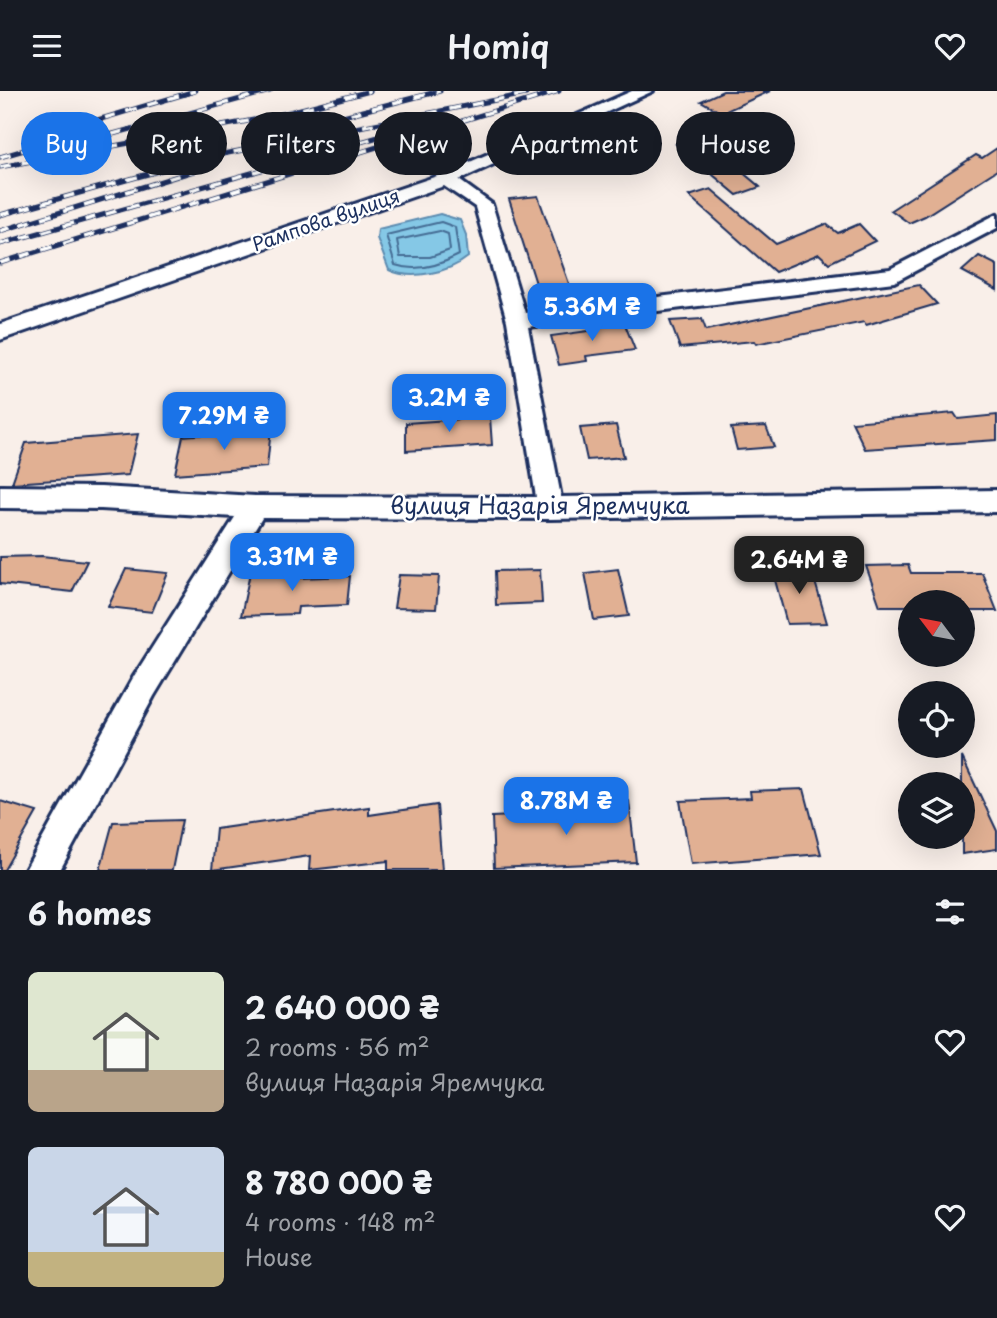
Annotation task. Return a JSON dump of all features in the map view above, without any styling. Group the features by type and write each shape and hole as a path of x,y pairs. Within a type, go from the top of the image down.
{"street":[{"name":"Рампова вулиця","path":"0,332 446,179 645,91"},
{"path":"446,179 483,204 517,321 550,508"},
{"path":"517,321 894,275 997,220"},
{"name":"вулиця Назарія Яремчука","path":"0,497 101,498 256,507 550,508 997,501"},
{"path":"42,870 111,740 164,650 256,507"}],"water":[{"path":"440,214 460,220 466,235 468,257 441,271 419,275 389,270 377,238 378,229"}],"building":[{"path":"723,91 770,91 724,112 701,101"},
{"path":"997,148 997,170 925,216 909,223 891,210 976,155 982,158"},
{"path":"713,175 746,175 760,187 737,195"},
{"path":"711,189 776,244 826,224 838,233 859,224 875,241 829,263 819,254 775,272 689,196"},
{"path":"538,196 572,292 540,296 509,199"},
{"path":"979,256 997,265 997,290 962,271"},
{"path":"919,285 937,304 866,325 864,322 756,344 754,341 680,348 670,321 702,319 706,330"},
{"path":"624,322 635,350 586,356 587,361 559,365 551,336 596,330 594,325"},
{"path":"954,413 958,419 997,415 997,440 865,449 852,422"},
{"path":"490,417 492,445 406,451 406,423"},
{"path":"616,425 624,457 587,460 580,428"},
{"path":"766,426 774,447 737,450 731,428"},
{"path":"271,429 267,467 175,474 183,436"},
{"path":"138,434 128,475 12,483 26,443"},
{"path":"42,556 87,561 72,592 0,584 0,557"},
{"path":"908,565 911,573 982,573 997,611 975,611 975,590 898,590 898,606 880,606 866,566"},
{"path":"811,568 827,623 787,624 772,569"},
{"path":"126,569 168,573 152,612 108,607"},
{"path":"618,569 629,616 594,620 585,573"},
{"path":"540,570 542,603 496,605 495,571"},
{"path":"303,572 302,578 350,576 347,605 298,607 297,614 241,616 250,573"},
{"path":"399,575 439,576 436,609 394,608"},
{"path":"962,758 962,758 969,772 962,772"},
{"path":"975,784 997,831 997,849 962,854 962,849 975,849"},
{"path":"804,789 821,854 691,864 680,801 751,798 750,791"},
{"path":"0,801 37,812 4,870 0,870"},
{"path":"629,801 636,862 494,868 492,817 576,813 575,804"},
{"path":"437,805 442,870 388,870 388,861 309,870 310,856 212,870 216,829 369,807 369,815"},
{"path":"182,820 172,870 100,870 113,822"}],"railway":[{"path":"112,116 195,91"},
{"path":"112,134 270,91"},
{"path":"0,167 270,117 370,91"},
{"path":"358,112 440,91"},
{"path":"0,263 559,91"},
{"path":"0,215 213,156 526,94"},
{"path":"0,244 374,138"},
{"path":"0,157 21,151"},
{"path":"0,231 181,175"}]}
